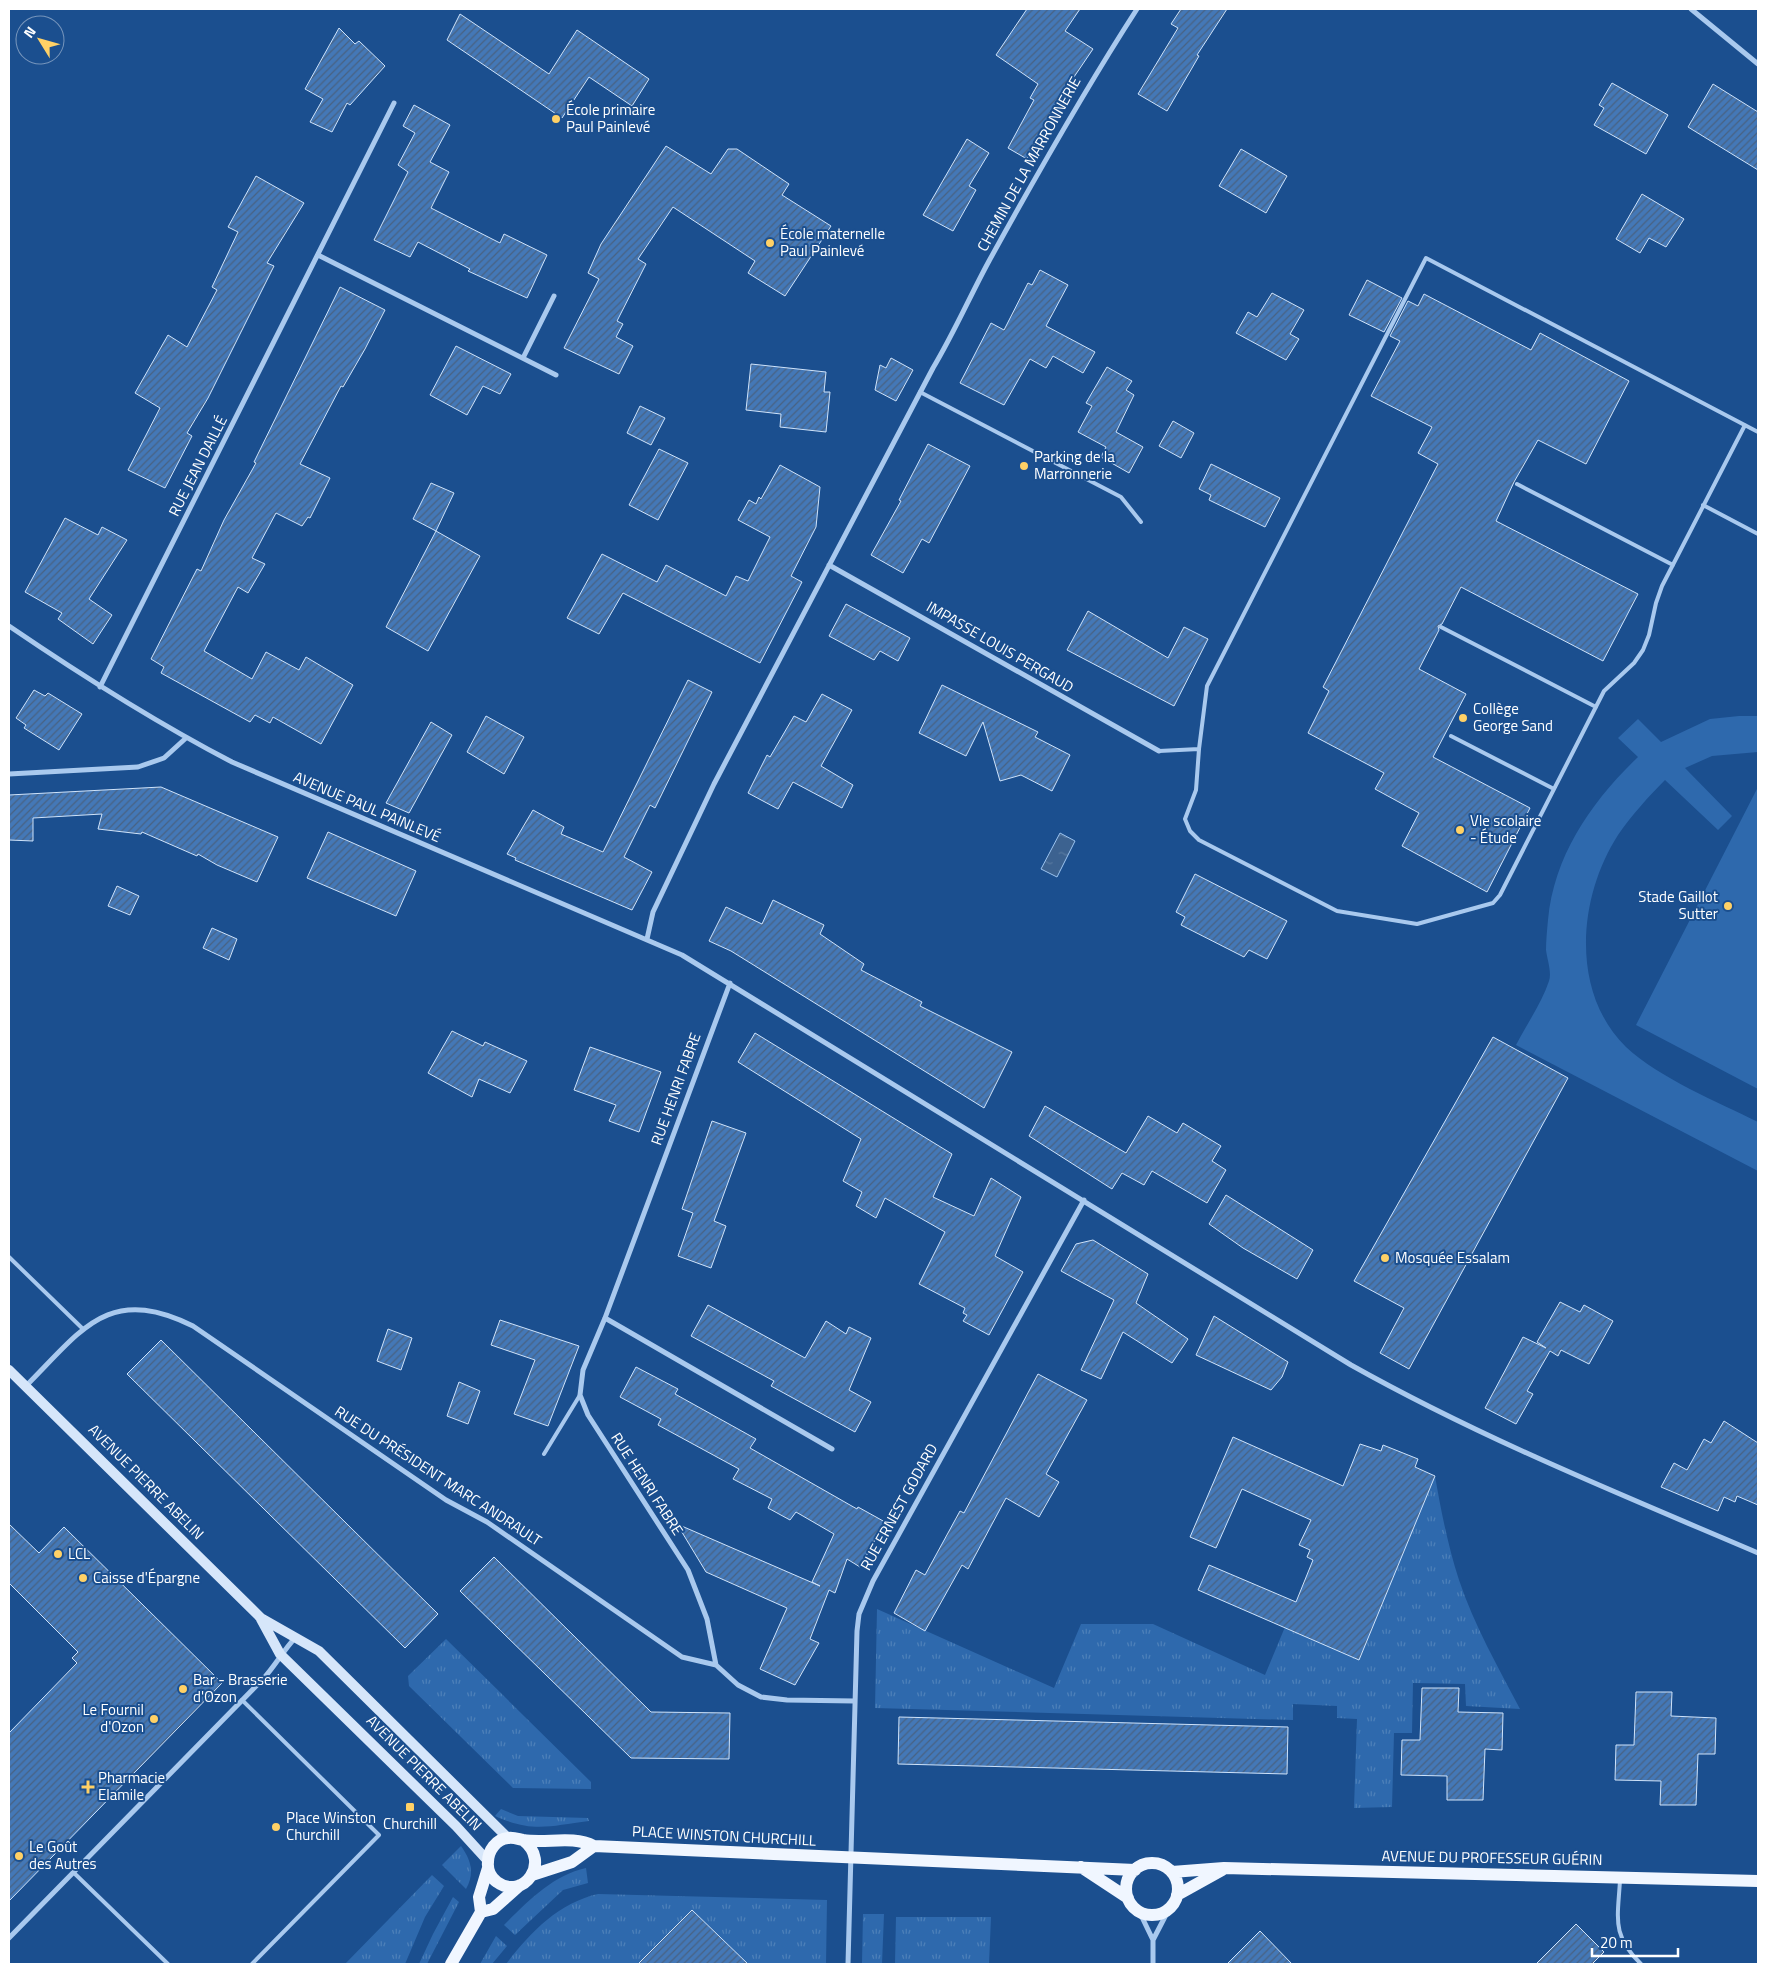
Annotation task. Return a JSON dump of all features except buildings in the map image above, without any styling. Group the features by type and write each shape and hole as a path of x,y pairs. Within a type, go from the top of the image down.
{"main road":[{"name":"AVENUE PIERRE ABELIN","path":"9,1370 261,1618 319,1651 508,1838"},
{"name":"AVENUE PIERRE ABELIN","path":"261,1618 280,1654 456,1826 488,1864"},
{"name":"PLACE WINSTON CHURCHILL","path":"508,1838 586,1842 594,1846 852,1858"},
{"path":"451,1964 481,1912 480,1897 494,1846 508,1838"},
{"path":"481,1912 493,1908 532,1875 536,1868 534,1852 523,1840"},
{"path":"532,1875 572,1862 594,1846"},
{"name":"AVENUE DU PROFESSEUR GUÉRIN","path":"852,1858 1135,1870 1150,1863 1165,1866 1172,1872 1224,1868 1758,1881"},
{"path":"488,1864 497,1882 504,1886 520,1885"},
{"path":"1081,1867 1128,1898 1139,1911 1152,1915 1169,1909 1177,1895 1224,1868"},
{"path":"1128,1898 1126,1885 1135,1870"},
{"path":"1172,1872 1176,1879 1177,1895"}],"street":[{"name":"CHEMIN DE LA MARRONNERIE","path":"647,939 652,912 714,784 920,392 952,336 988,263 1084,90 1137,9"},
{"path":"1691,9 1758,64"},
{"name":"RUE JEAN DAILLÉ","path":"100,687 394,103"},
{"path":"318,255 556,375"},
{"path":"523,358 554,296"},
{"name":"IMPASSE LOUIS PERGAUD","path":"829,565 1159,751"},
{"name":"AVENUE PAUL PAINLEVÉ","path":"9,626 100,687 186,738 241,766 482,871 682,955 730,982 1344,1361 1428,1408 1525,1454 1758,1553"},
{"path":"9,774 138,767 164,758 186,738"},
{"name":"RUE HENRI FABRE","path":"716,1665 707,1619 688,1570 588,1415 580,1395 583,1370 605,1318 730,982"},
{"name":"RUE ERNEST GODARD","path":"848,1964 856,1631 859,1614 866,1596 1084,1200"},
{"name":"RUE DU PRÉSIDENT MARC ANDRAULT","path":"26,1386 83,1329 102,1317 124,1309 146,1309 170,1315 193,1326 446,1500 487,1522 682,1657 716,1665 738,1685 761,1697 787,1700 854,1701"},
{"path":"605,1318 832,1449"},
{"path":"9,1938 275,1666 280,1654 295,1638"},
{"path":"1152,1940 1169,1909"},
{"path":"1139,1911 1152,1940 1152,1964"}],"lane":[{"path":"1745,426 1673,565 1656,603 1650,635 1643,650 1634,663 1612,682 1596,706 1500,895 1493,903 1416,924 1338,911 1199,840 1190,831 1185,820 1196,790 1198,749 1207,686 1426,258 1758,432"},
{"path":"920,392 1122,497 1141,522"},
{"path":"1517,484 1673,565"},
{"path":"1703,506 1758,534"},
{"path":"1441,627 1596,706"},
{"path":"1450,736 1554,789"},
{"path":"1159,751 1198,749"},
{"path":"9,1257 83,1329"},
{"path":"544,1454 580,1395"},
{"path":"242,1700 379,1835 252,1964"},
{"path":"74,1872 168,1964"},
{"path":"1620,1878 1618,1926 1622,1942 1641,1964"}],"green space":[{"path":"1758,716 1758,752 1712,756 1685,768 1732,816 1718,830 1665,780 1640,806 1623,828 1605,860 1595,887 1588,915 1586,944 1588,972 1596,999 1608,1025 1626,1047 1655,1069 1689,1089 1758,1122 1758,1171 1516,1045 1549,981 1550,970 1546,950 1548,920 1558,873 1567,851 1578,831 1605,792 1638,757 1618,738 1638,719 1661,742 1710,719"},
{"name":"Stade Gaillot Sutter","path":"1758,787 1758,1089 1636,1025"},
{"path":"1435,1476 1448,1541 1465,1597 1487,1646 1520,1709 1466,1706 1465,1684 1413,1683 1412,1733 1394,1733 1392,1807 1354,1808 1357,1719 1337,1718 1337,1706 1293,1704 1293,1720 875,1708 877,1609 1054,1688 1081,1624 1153,1624 1265,1675 1285,1627 1359,1659"},
{"path":"446,1639 591,1782 591,1789 513,1788 409,1686 408,1676"},
{"path":"501,1809 518,1816 588,1818 589,1821 541,1827 520,1825 495,1816"},
{"path":"461,1846 471,1867 469,1883 466,1889 442,1865"},
{"path":"586,1868 588,1883 563,1890 515,1935 504,1925 541,1890 562,1877"},
{"path":"432,1875 444,1886 425,1917 405,1964 345,1964"},
{"path":"598,1894 827,1900 826,1964 740,1964 744,1960 692,1910 640,1962 642,1964 506,1964 525,1941 546,1921 570,1904"},
{"path":"453,1897 459,1902 427,1964 419,1964 433,1934"},
{"path":"863,1914 884,1914 882,1964 862,1964"},
{"path":"896,1917 991,1917 989,1964 895,1964"},
{"path":"496,1936 507,1946 492,1964 480,1964"}],"water":[{"path":"1060,833 1075,841 1057,877 1041,869"}],"place":[{"name":"École primaire Paul Painlevé","path":"556,119"},
{"name":"École maternelle Paul Painlevé","path":"770,243"},
{"name":"Parking de la Marronnerie","path":"1024,466"},
{"name":"Collège George Sand","path":"1463,718"},
{"name":"VIe scolaire - Étude","path":"1460,830"},
{"name":"Stade Gaillot Sutter","path":"1728,906"},
{"name":"Mosquée Essalam","path":"1385,1258"},
{"name":"LCL","path":"58,1554"},
{"name":"Caisse d'Épargne","path":"83,1578"},
{"name":"Bar - Brasserie d'Ozon","path":"183,1689"},
{"name":"Le Fournil d'Ozon","path":"154,1719"},
{"name":"Pharmacie Elamile","path":"88,1787"},
{"name":"Churchill","path":"410,1807"},
{"name":"Place Winston Churchill","path":"276,1827"},
{"name":"Le Goût des Autres","path":"19,1856"}]}
